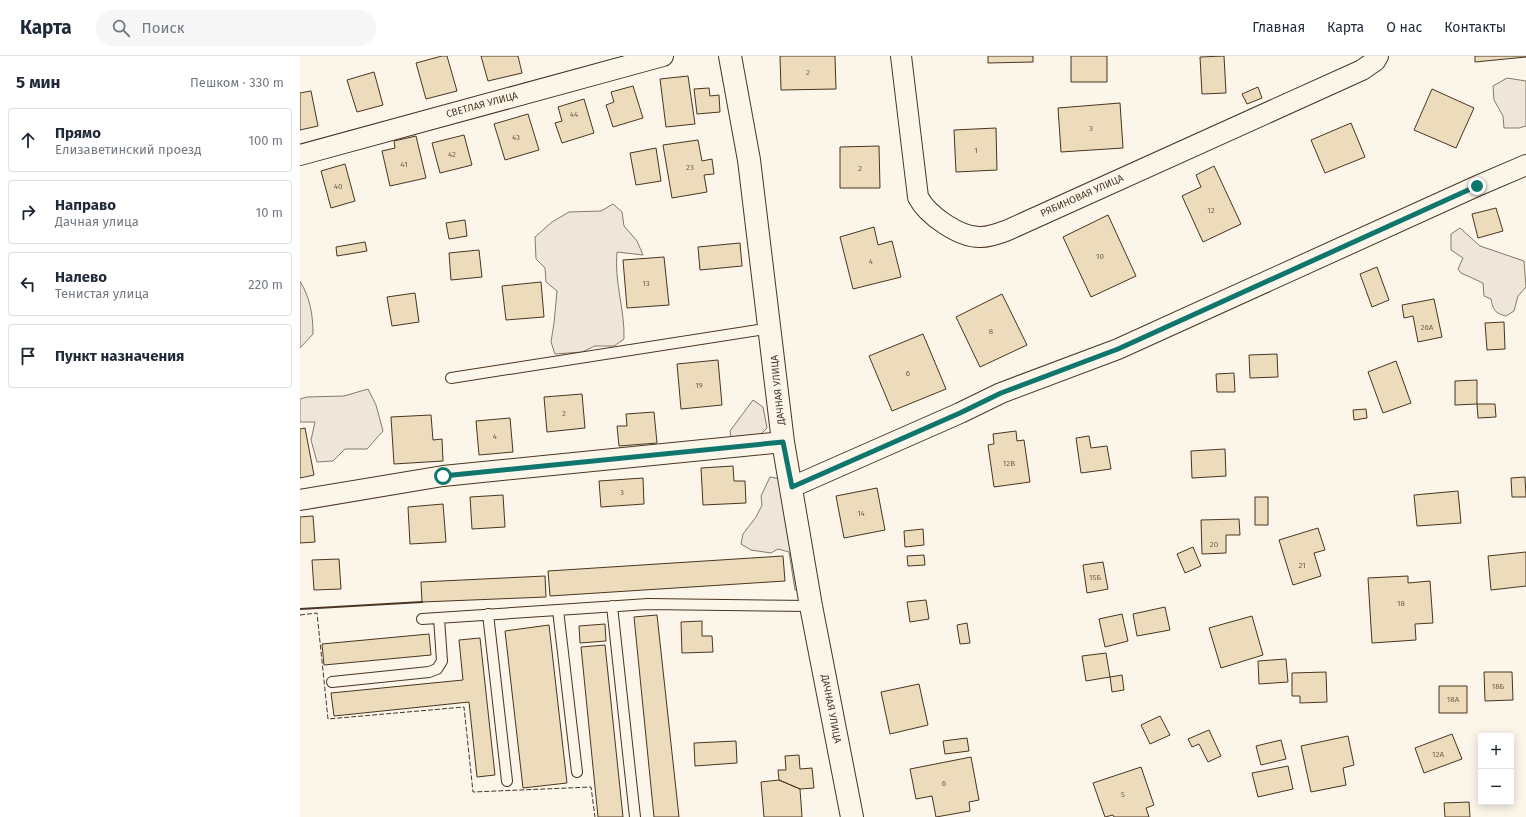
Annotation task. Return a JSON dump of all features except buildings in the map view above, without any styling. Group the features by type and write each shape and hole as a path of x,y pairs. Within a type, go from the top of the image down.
{"street":[{"name":"СВЕТЛАЯ УЛИЦА","path":"300,155 663,56"},
{"name":"ДАЧНАЯ УЛИЦА","path":"730,56 749,160 771,328 783,442 792,487 811,606 852,817"},
{"name":"РЯБИНОВАЯ УЛИЦА","path":"901,56 918,196 922,205 935,216 959,232 981,237 1008,230 1362,70 1378,56"},
{"path":"792,487 960,413 1001,393 1118,349 1526,165"},
{"path":"300,500 443,476 783,442"}],"lane":[{"path":"451,378 771,328"},
{"path":"422,619 648,604 811,606"},
{"path":"612,606 635,817"},
{"path":"558,610 577,772"},
{"path":"488,614 506,781"},
{"path":"332,682 429,672 437,669 442,661 439,618"}],"shaded area":[{"path":"1507,78 1526,81 1526,126 1519,128 1504,128 1503,116 1494,100 1493,86"},
{"path":"613,204 622,212 624,226 637,241 643,255 617,252 616,263 623,317 624,339 614,346 595,346 582,352 555,354 551,342 557,291 546,282 545,268 536,259 535,237 552,222 569,212 601,211"},
{"path":"1460,228 1480,246 1524,261 1526,287 1518,296 1514,311 1506,316 1499,314 1494,308 1491,299 1484,296 1483,283 1461,273 1458,269 1463,258 1451,250 1451,234"},
{"path":"300,281 310,306 313,334 300,348"},
{"path":"368,389 376,405 383,431 367,449 345,449 333,461 317,462 311,440 315,422 300,422 300,399 307,397 344,396"},
{"path":"753,400 763,407 767,428 761,434 731,437 730,431"},
{"path":"770,477 781,479 801,589 795,590 789,552 778,549 771,553 751,550 741,544 743,534 756,517 762,505 761,496"}],"fence":[{"path":"300,615 317,613 328,719 464,707 473,792 591,787 595,817"}],"wall":[{"path":"300,609 422,602"}],"route":[{"path":"443,476 783,442 792,487 960,413 1001,393 1118,349 1477,186"}]}
